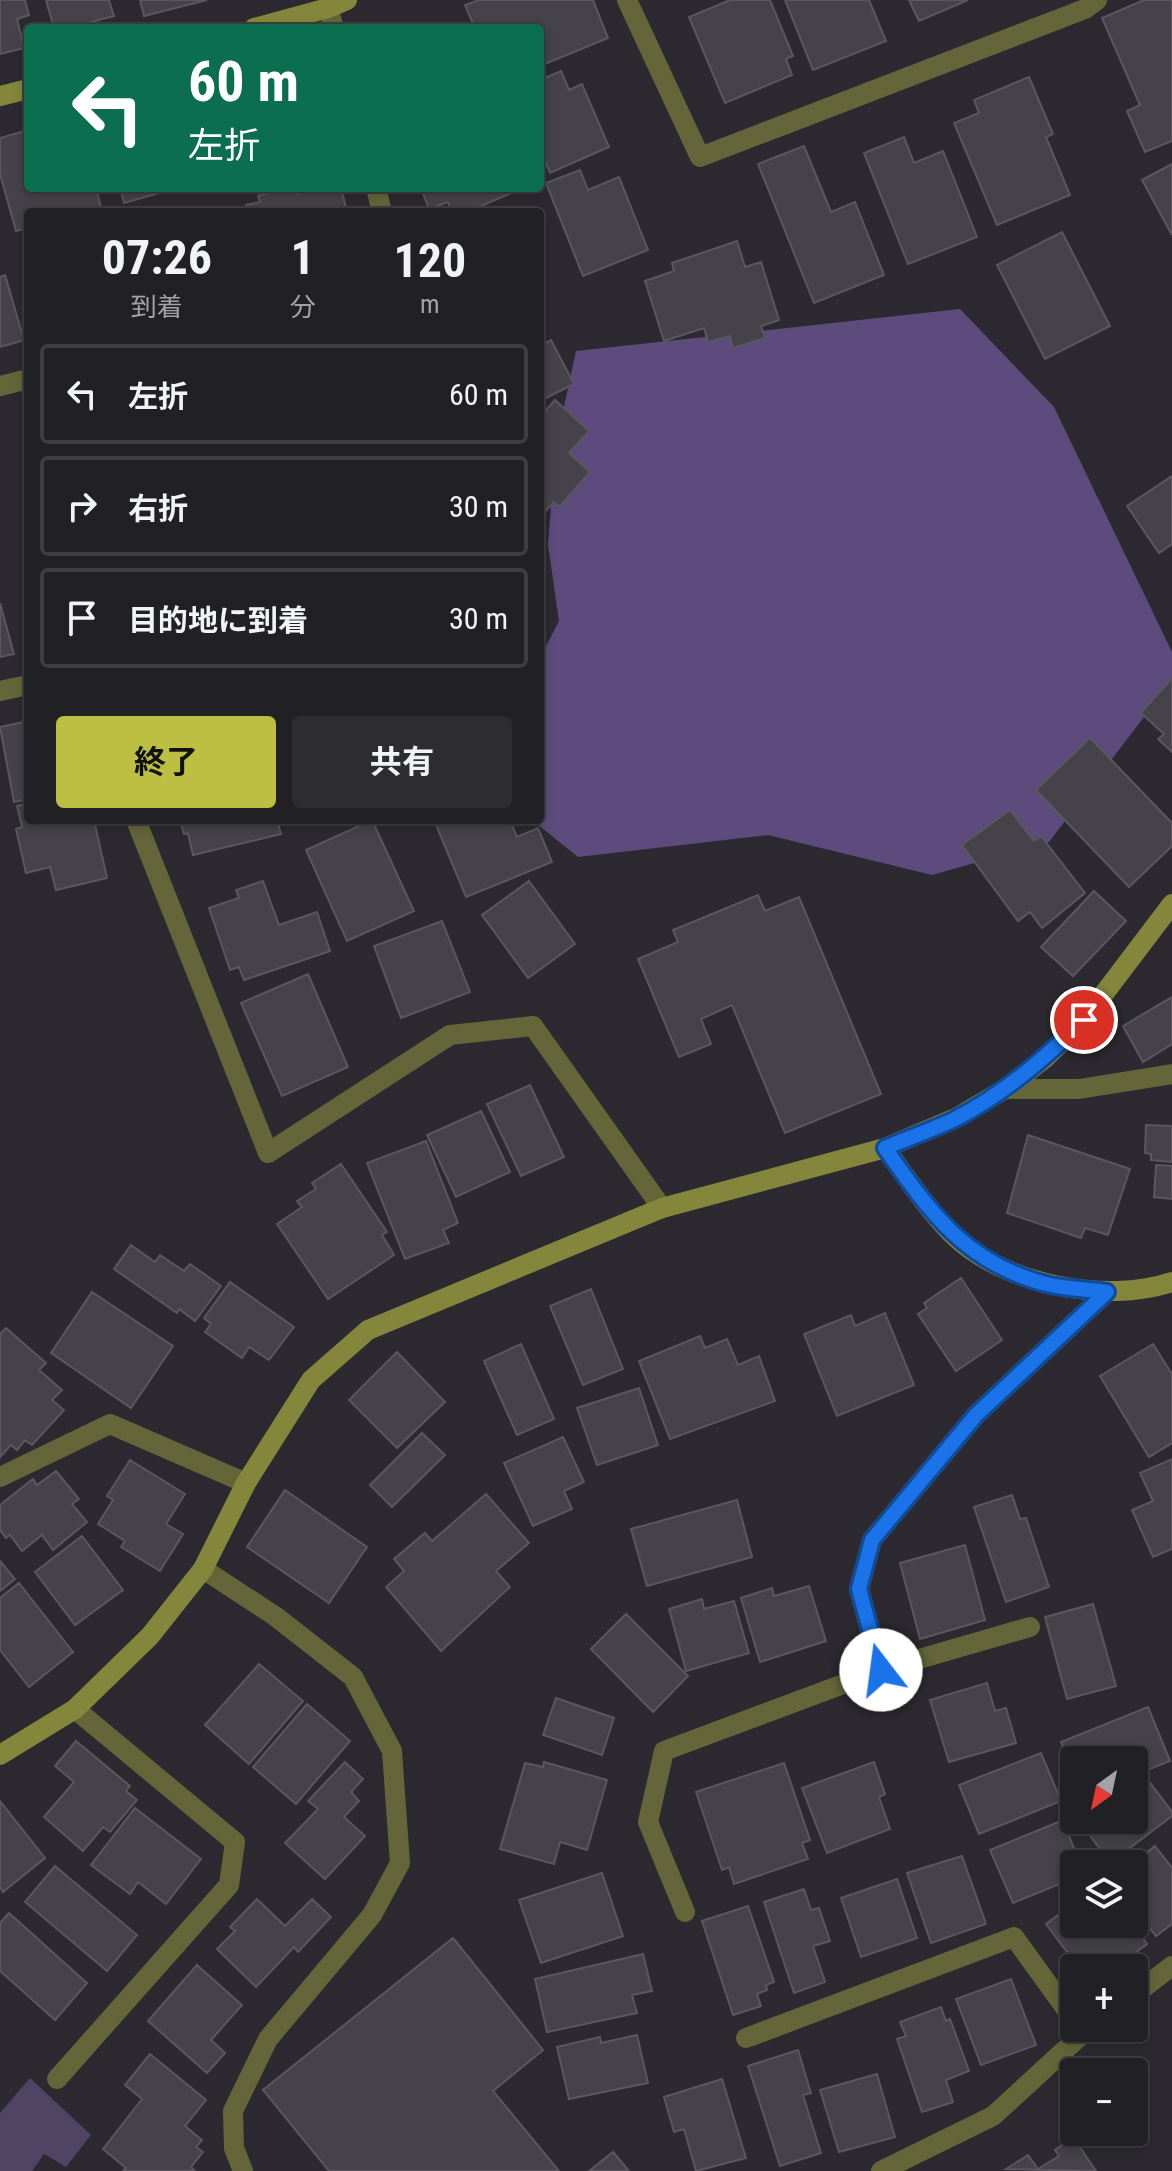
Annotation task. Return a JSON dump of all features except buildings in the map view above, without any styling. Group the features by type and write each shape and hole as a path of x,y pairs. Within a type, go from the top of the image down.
{"street":[{"path":"627,0 700,157 1085,9 1097,0"},
{"path":"274,24 336,12"},
{"path":"0,96 24,90"},
{"path":"0,386 24,380"},
{"path":"0,691 24,686"},
{"path":"138,824 268,1153 450,1035 533,1026 662,1208"},
{"path":"0,1755 75,1709 150,1636 203,1569 246,1483 311,1380 368,1330 662,1208 885,1148 956,1118 1005,1089 1045,1058 1084,1020 1172,904"},
{"path":"1005,1089 1079,1089 1172,1074"},
{"path":"885,1148 925,1205 955,1238 993,1263 1046,1284 1107,1292 1148,1290 1172,1282"},
{"path":"881,1670 859,1589 872,1540 976,1415 1107,1292"},
{"path":"0,1477 110,1424 246,1483"},
{"path":"203,1569 275,1616 353,1677 392,1751 400,1863 372,1915 268,2039 233,2111 234,2148 243,2171"},
{"path":"685,1912 648,1822 664,1751 881,1670 1030,1627"},
{"path":"57,2079 229,1885 235,1842 75,1709"},
{"path":"746,2038 1014,1937 1060,1998"},
{"path":"1148,1984 1172,1966"},
{"path":"881,2171 993,2116 1067,2042"}],"shaded area":[{"path":"960,309 1054,407 1172,652 1172,680 1049,842 932,875 768,835 578,857 537,824 544,824 544,650 559,621 548,545 556,444 576,351"},
{"path":"30,2078 91,2135 66,2167 44,2154 32,2171 0,2171 0,2113"}],"route":[{"path":"881,1670 859,1589 872,1540 976,1415 1107,1292 1046,1284 993,1263 955,1238 925,1205 885,1148 956,1118 1005,1089 1045,1058 1084,1020"}]}
